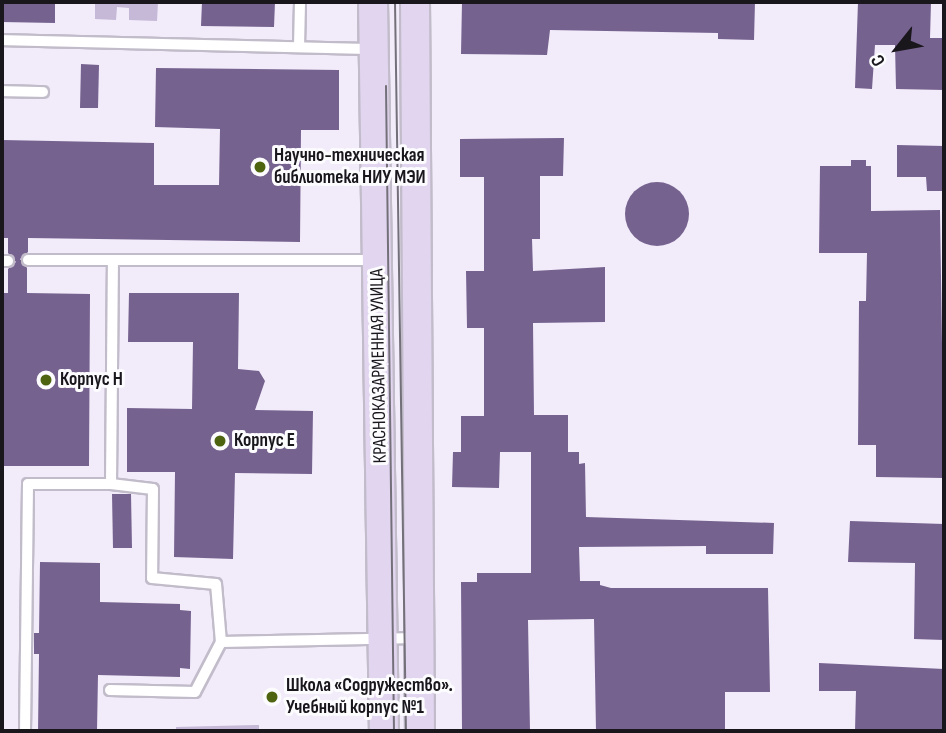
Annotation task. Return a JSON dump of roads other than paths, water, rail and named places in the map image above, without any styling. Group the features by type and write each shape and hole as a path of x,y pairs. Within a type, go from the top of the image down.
{"main road":[{"name":"КРАСНОКАЗАРМЕННАЯ УЛИЦА","path":"373,2 384,731"},
{"name":"КРАСНОКАЗАРМЕННАЯ УЛИЦА","path":"415,2 420,731"}],"lane":[{"path":"299,47 300,2"},
{"path":"2,40 374,49"},
{"path":"2,91 43,92"},
{"path":"28,260 378,260"},
{"path":"111,484 113,260"},
{"path":"25,731 28,484 111,484 153,489 152,578 216,584 220,642 195,692 110,690"},
{"path":"220,642 419,638"}],"tram line":[{"path":"395,2 406,731"},
{"path":"386,86 394,731"}],"place":[{"name":"Научно-техническая библиотека НИУ МЭИ","path":"260,167"},
{"name":"Корпус Н","path":"46,380"},
{"name":"Корпус Е","path":"220,441"},
{"name":"Школа «Содружество». Учебный корпус №1","path":"272,697"}]}
